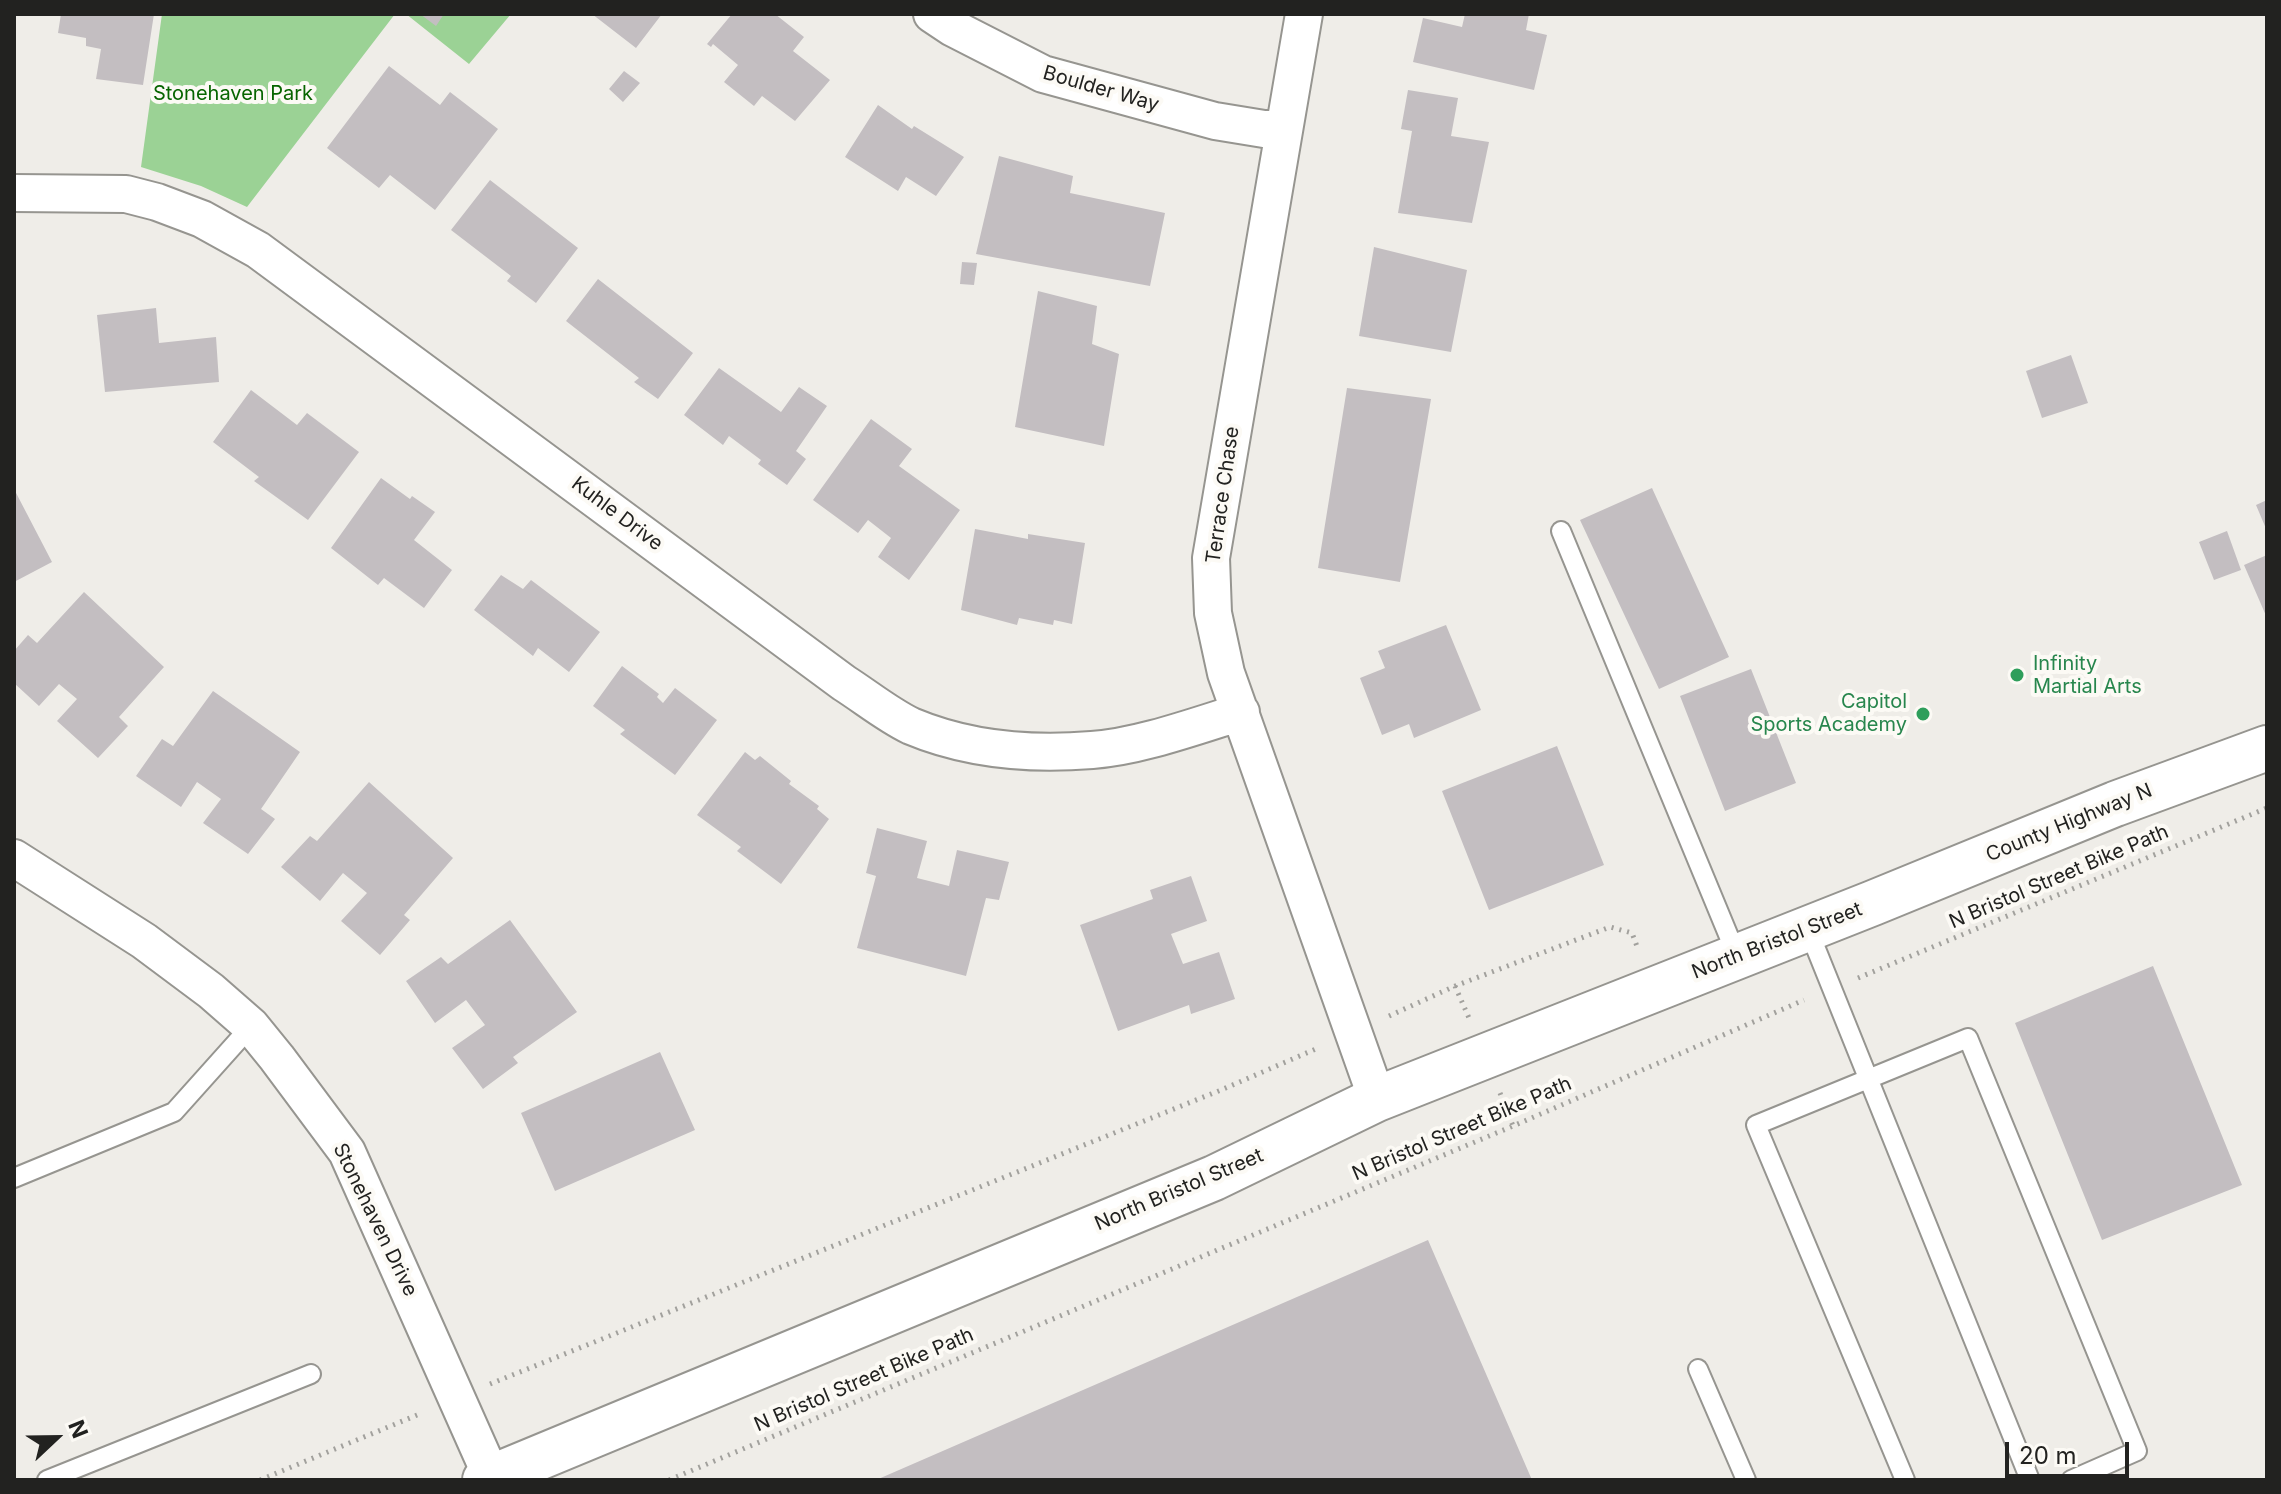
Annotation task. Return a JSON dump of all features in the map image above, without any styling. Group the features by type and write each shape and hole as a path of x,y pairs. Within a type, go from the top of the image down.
{"street":[{"name":"Boulder Way","path":"932,14 1043,74 1215,121 1283,129"},
{"name":"Terrace Chase","path":"1304,14 1211,558 1213,613 1226,673 1377,1099"},
{"name":"Kuhle Drive","path":"14,193 126,194 202,219 258,250 844,683 909,725 973,747 1094,750 1170,734 1241,712"},
{"name":"County Highway N","path":"1873,903 2115,804 2267,748"},
{"name":"Stonehaven Drive","path":"14,858 144,941 211,991 251,1026 347,1152 458,1398 490,1479"},
{"name":"North Bristol Street","path":"490,1479 1214,1178 1377,1099 1873,903"}],"lane":[{"path":"1561,531 1737,956"},
{"path":"1808,929 2030,1480"},
{"path":"14,1178 174,1112 251,1026"},
{"path":"1905,1480 1756,1125 1968,1038 2137,1451 2071,1480"},
{"path":"1698,1369 1746,1480"},
{"path":"47,1480 311,1374"}],"path":[{"name":"N Bristol Street Bike Path","path":"669,1480 1513,1126 1832,988 2267,808"},
{"path":"260,1480 525,1368 1221,1090 1455,986 1610,927 1632,933 1654,988"}],"green space":[{"name":"Stonehaven Park","path":"162,14 395,14 247,207 201,186 141,167"},
{"path":"406,14 511,14 469,64"}],"building":[{"path":"61,14 154,14 143,85 96,79 101,49 86,46 86,38 58,33"},
{"path":"420,14 444,14 436,26"},
{"path":"592,14 662,14 636,48"},
{"path":"732,14 775,14 804,37 793,51 830,80 795,121 762,96 754,106 724,82 738,65 713,44 711,47 707,44"},
{"path":"1465,14 1529,14 1526,30 1547,35 1534,90 1413,62 1423,18 1462,27"},
{"path":"389,66 440,105 450,92 498,129 435,210 390,175 379,188 327,148"},
{"path":"624,71 640,83 623,102 609,89"},
{"path":"1408,90 1458,98 1451,136 1489,142 1472,223 1398,213 1412,131 1401,129"},
{"path":"878,105 912,129 914,126 964,157 936,196 906,177 898,191 845,157"},
{"path":"999,156 1073,176 1070,193 1165,213 1150,286 976,254"},
{"path":"490,180 578,248 536,303 507,281 511,276 451,230"},
{"path":"1374,247 1467,270 1451,352 1359,336"},
{"path":"962,262 977,263 974,285 960,284"},
{"path":"598,279 693,353 658,399 634,382 639,378 566,321"},
{"path":"1038,291 1097,306 1092,344 1119,354 1104,446 1015,427"},
{"path":"156,308 159,343 216,337 219,382 105,392 97,315"},
{"path":"2071,355 2088,403 2042,418 2026,371"},
{"path":"719,368 781,412 799,387 827,406 796,451 806,459 787,485 758,464 761,460 729,436 723,445 684,415"},
{"path":"1347,388 1431,399 1400,582 1318,568"},
{"path":"251,390 297,425 307,413 359,452 308,520 254,481 259,477 213,442"},
{"path":"871,419 912,449 899,466 960,510 909,580 878,557 891,538 868,520 858,533 813,500"},
{"path":"381,478 435,512 414,540 452,570 424,608 384,578 378,585 331,548"},
{"path":"1652,488 1729,657 1659,689 1580,520"},
{"path":"14,489 52,562 14,582"},
{"path":"2267,500 2267,531 2256,505"},
{"path":"975,529 1028,539 1028,534 1085,543 1072,624 1054,620 1053,625 1019,618 1017,625 961,610"},
{"path":"2227,531 2241,570 2214,580 2199,542"},
{"path":"2267,555 2267,618 2244,565"},
{"path":"501,575 523,589 531,580 600,632 569,672 538,648 533,656 474,610"},
{"path":"84,592 164,667 119,717 128,726 98,758 57,721 77,699 59,684 39,706 14,683 14,651 28,635 37,643"},
{"path":"1446,625 1481,710 1414,738 1409,724 1382,735 1360,678 1385,668 1378,651"},
{"path":"622,666 659,694 657,697 663,703 675,688 717,720 675,775 620,734 625,730 593,706"},
{"path":"1751,669 1796,783 1725,811 1680,696"},
{"path":"213,691 300,752 261,809 275,819 248,854 203,823 221,799 197,782 181,807 136,776 162,739 173,746"},
{"path":"1557,746 1604,865 1489,910 1442,791"},
{"path":"745,752 755,760 760,756 791,781 789,784 819,806 817,809 829,819 781,884 737,851 741,847 697,815"},
{"path":"369,782 453,858 404,915 410,920 380,955 341,921 367,893 343,873 320,901 281,867 310,836 317,841"},
{"path":"877,828 927,841 917,878 949,886 957,850 1009,862 999,900 986,898 966,976 857,948 876,876 866,873"},
{"path":"1191,876 1207,921 1171,934 1183,964 1219,952 1235,999 1191,1014 1189,1005 1118,1031 1080,925 1153,899 1150,890"},
{"path":"510,920 577,1012 513,1057 518,1063 483,1089 452,1048 485,1025 466,1000 435,1023 406,981 441,957 448,964"},
{"path":"2153,966 2242,1185 2102,1240 2015,1023"},
{"path":"660,1052 695,1130 555,1191 521,1113"},
{"path":"1428,1240 1532,1480 876,1480"}],"place":[{"name":"Infinity Martial Arts","path":"2017,675"},
{"name":"Capitol Sports Academy","path":"1923,714"}]}
